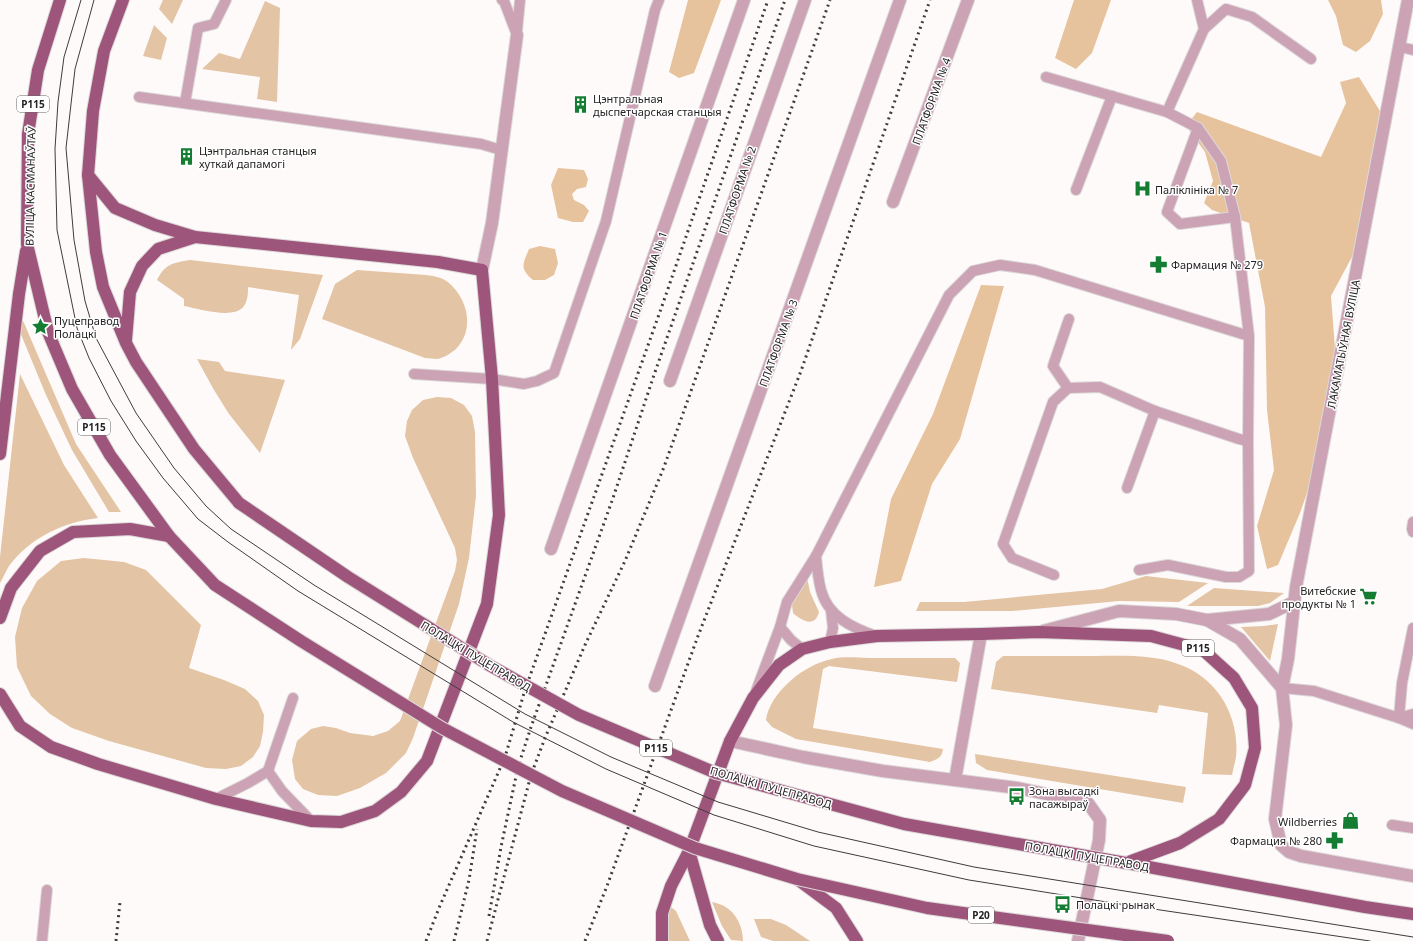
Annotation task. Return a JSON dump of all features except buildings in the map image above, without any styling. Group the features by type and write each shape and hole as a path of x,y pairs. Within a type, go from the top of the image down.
{"main road":[{"name":"ВУЛІЦА КАСМАНАЎТАЎ","path":"60,0 38,70 28,134 27,244 48,332 72,389 110,455 169,536 215,585 301,641 442,728 562,791 695,848 797,879"},
{"name":"Р115","path":"123,0 104,50 93,111 88,175 96,252 103,287 126,343"},
{"path":"0,694 20,726 51,747 98,764 216,799 311,821 341,822 375,811 401,792 427,761 486,604 499,515 492,378 482,270 438,262 195,237 155,225 115,208 88,175"},
{"path":"126,343 130,292 142,266 158,249 195,237"},
{"path":"0,454 19,294 27,244"},
{"name":"ПОЛАЦКІ ПУЦЕПРАВОД","path":"126,343 136,362 194,449 239,503 348,577 489,665 579,715 716,773 904,824 1365,907 1413,914"},
{"path":"0,618 11,588 40,551 73,532 130,529 169,536"},
{"name":"Р115","path":"689,851 730,741 754,698 779,665 802,648 830,642 877,636 1039,632 1151,636 1203,650 1234,678 1252,708 1255,748 1245,785 1218,819 1180,844 1126,863"},
{"path":"662,941 662,913 671,886 689,851"},
{"path":"689,851 710,925 718,941"},
{"name":"Р115","path":"797,879 836,908 857,941"},
{"name":"Р20","path":"797,879 927,908 1168,941"}],"street":[{"name":"ПЛАТФОРМА № 1","path":"551,549 744,0"},
{"name":"ПЛАТФОРМА № 2","path":"670,381 805,0"},
{"name":"ПЛАТФОРМА № 3","path":"655,686 900,0"},
{"name":"ПЛАТФОРМА № 4","path":"893,202 968,0"},
{"name":"ЛАКАМАТЫЎНАЯ ВУЛІЦА","path":"1408,0 1294,602 1288,658 1282,688 1286,725 1275,819 1281,845 1289,852 1301,856 1413,876"},
{"path":"482,270 492,223 516,35"},
{"path":"1039,632 1119,611 1176,614 1207,620 1269,614 1294,602"},
{"path":"1207,620 1240,640 1282,688"},
{"path":"955,780 981,634"},
{"path":"730,741 804,757 883,771 1018,788 1088,803 1100,820 1099,840 1078,941"}],"lane":[{"path":"185,103 198,28 214,24 226,0"},
{"path":"502,0 504,1 516,35"},
{"path":"516,35 520,0"},
{"path":"414,374 492,378 524,384 537,381 554,373 606,220 655,10 659,0"},
{"path":"1197,0 1204,28"},
{"path":"1168,112 1204,28 1226,9 1252,17 1311,59"},
{"path":"1400,47 1413,50"},
{"path":"1046,77 1168,112 1198,128 1221,161 1235,217 1249,336 1249,571 1239,577 1226,577 1168,565 1139,570"},
{"path":"1076,190 1112,96"},
{"path":"139,97 481,144 501,150"},
{"path":"1198,128 1167,212 1180,224 1235,217"},
{"path":"754,698 780,627 787,602 816,556 949,295 973,271 1000,265 1035,270 1249,336"},
{"path":"1068,388 1053,366 1069,319"},
{"path":"1054,575 1012,558 1003,544 1053,402 1068,388 1100,387 1155,411 1248,441"},
{"path":"1127,488 1155,411"},
{"path":"1413,522 1413,532"},
{"path":"816,556 821,591 831,610 843,621 860,630 877,636"},
{"path":"830,642 833,628 831,610"},
{"path":"780,627 791,640 802,648"},
{"path":"1399,718 1402,683 1413,628"},
{"path":"1282,688 1314,691 1399,718 1413,724"},
{"path":"216,799 268,771 293,698"},
{"path":"1399,718 1413,714"},
{"path":"268,771 282,791 311,821"},
{"path":"1392,824 1413,828"},
{"path":"42,941 47,890"}],"shaded area":[{"path":"163,0 183,0 172,24 159,9"},
{"path":"688,0 721,0 694,73 679,78 669,72"},
{"path":"1074,0 1111,0 1092,53 1076,69 1055,58"},
{"path":"1328,0 1381,0 1383,14 1370,41 1356,52 1343,45 1336,16"},
{"path":"265,1 280,8 277,102 257,99 260,77 202,69 219,53 240,59"},
{"path":"154,25 167,38 161,60 143,56"},
{"path":"1359,77 1380,111 1353,255 1331,296 1337,375 1313,476 1300,513 1278,565 1267,569 1257,526 1274,470 1267,410 1265,307 1249,223 1212,210 1204,203 1213,181 1205,152 1186,126 1197,112 1321,157 1346,103 1340,82"},
{"path":"558,168 584,170 588,179 586,187 577,189 572,194 574,200 584,205 589,211 583,222 573,222 558,218 551,185"},
{"path":"540,246 555,249 558,263 554,275 545,280 533,280 524,269 524,262 529,249"},
{"path":"190,260 323,275 300,339 291,350 299,295 248,287 247,299 244,306 233,312 225,313 207,311 184,306 184,299 157,280 166,267 178,262"},
{"path":"357,270 426,275 444,279 456,290 465,306 467,324 466,333 462,341 450,354 437,359 425,358 322,319 335,284"},
{"path":"981,285 1004,286 960,439 932,484 901,581 874,587 891,499 933,414"},
{"path":"21,316 76,444 121,512 109,512 72,450 46,395 20,332"},
{"path":"197,359 219,362 225,371 285,380 260,453 229,414"},
{"path":"20,374 64,465 98,518 72,523 48,533 37,540 17,556 9,566 0,583 0,557"},
{"path":"437,397 451,398 464,405 472,416 475,432 476,496 469,558 459,604 413,738 406,753 386,773 360,788 337,796 318,795 303,789 295,779 292,760 297,741 311,729 323,726 336,728 350,733 373,736 388,731 400,721 455,571 457,560 455,548 413,458 405,436 407,421 412,410 423,400"},
{"path":"84,558 124,562 146,570 201,625 189,668 245,689 258,701 264,715 263,732 260,746 253,757 241,766 226,769 206,768 109,741 72,728 50,714 31,696 17,667 15,637 22,608 37,581 61,561"},
{"path":"1146,576 1208,583 1179,602 1119,601 1012,611 916,611 920,602 964,602 1102,589"},
{"path":"807,577 810,592 819,612 815,620 808,622 793,613 792,605"},
{"path":"1214,588 1284,593 1270,603 1258,606 1187,606"},
{"path":"1278,624 1270,661 1241,627"},
{"path":"1003,656 1136,656 1168,661 1192,670 1215,688 1230,713 1236,742 1236,757 1232,775 1202,774 1208,713 1159,705 1157,713 991,689 996,662"},
{"path":"846,657 955,658 960,663 957,682 829,666 823,669 813,728 943,749 937,759 930,762 796,739 772,727 766,720 774,699 790,681 800,673 822,662"},
{"path":"975,754 1186,787 1183,803 987,770 976,763"},
{"path":"712,902 723,905 736,917 742,931 743,941 731,940 722,926"},
{"path":"671,907 676,911 690,941 669,941 668,915"},
{"path":"754,919 771,919 786,925 810,941 773,941 761,937"}],"tram line":[{"path":"81,0 64,57 58,102 55,149 57,230 77,328 89,358 111,401 136,441 163,478 198,519 228,542 298,591 513,722 606,769 714,815 814,846 969,880 1370,941"},
{"path":"94,0 75,69 66,148 74,240 85,301 96,338 136,413 174,468 206,506 231,529 314,585 525,714 611,757 718,802 818,832 974,867 1413,937"}],"railway":[{"path":"426,941 505,757 525,690 662,306 768,0"},
{"path":"489,916 501,847 518,767 613,498 654,375 785,0"},
{"path":"487,941 531,775 545,738 585,645 625,561 664,467 830,0"},
{"path":"585,941 607,886 698,636 801,371 930,0"},
{"path":"454,941 469,880 477,829"},
{"path":"116,941 120,902"}],"place":[{"name":"Цэнтральная дыспетчарская станцыя","path":"580,104"},
{"name":"Цэнтральная станцыя хуткай дапамогі","path":"186,156"},
{"name":"Паліклініка № 7","path":"1142,189"},
{"name":"Фармация № 279","path":"1158,264"},
{"name":"Пуцеправод Полацкі","path":"41,326"},
{"name":"Витебские продукты № 1","path":"1369,596"},
{"name":"Зона высадкі пасажыраў","path":"1016,796"},
{"name":"Wildberries","path":"1350,821"},
{"name":"Фармация № 280","path":"1335,840"},
{"name":"Полацкі рынак","path":"1063,904"}]}
